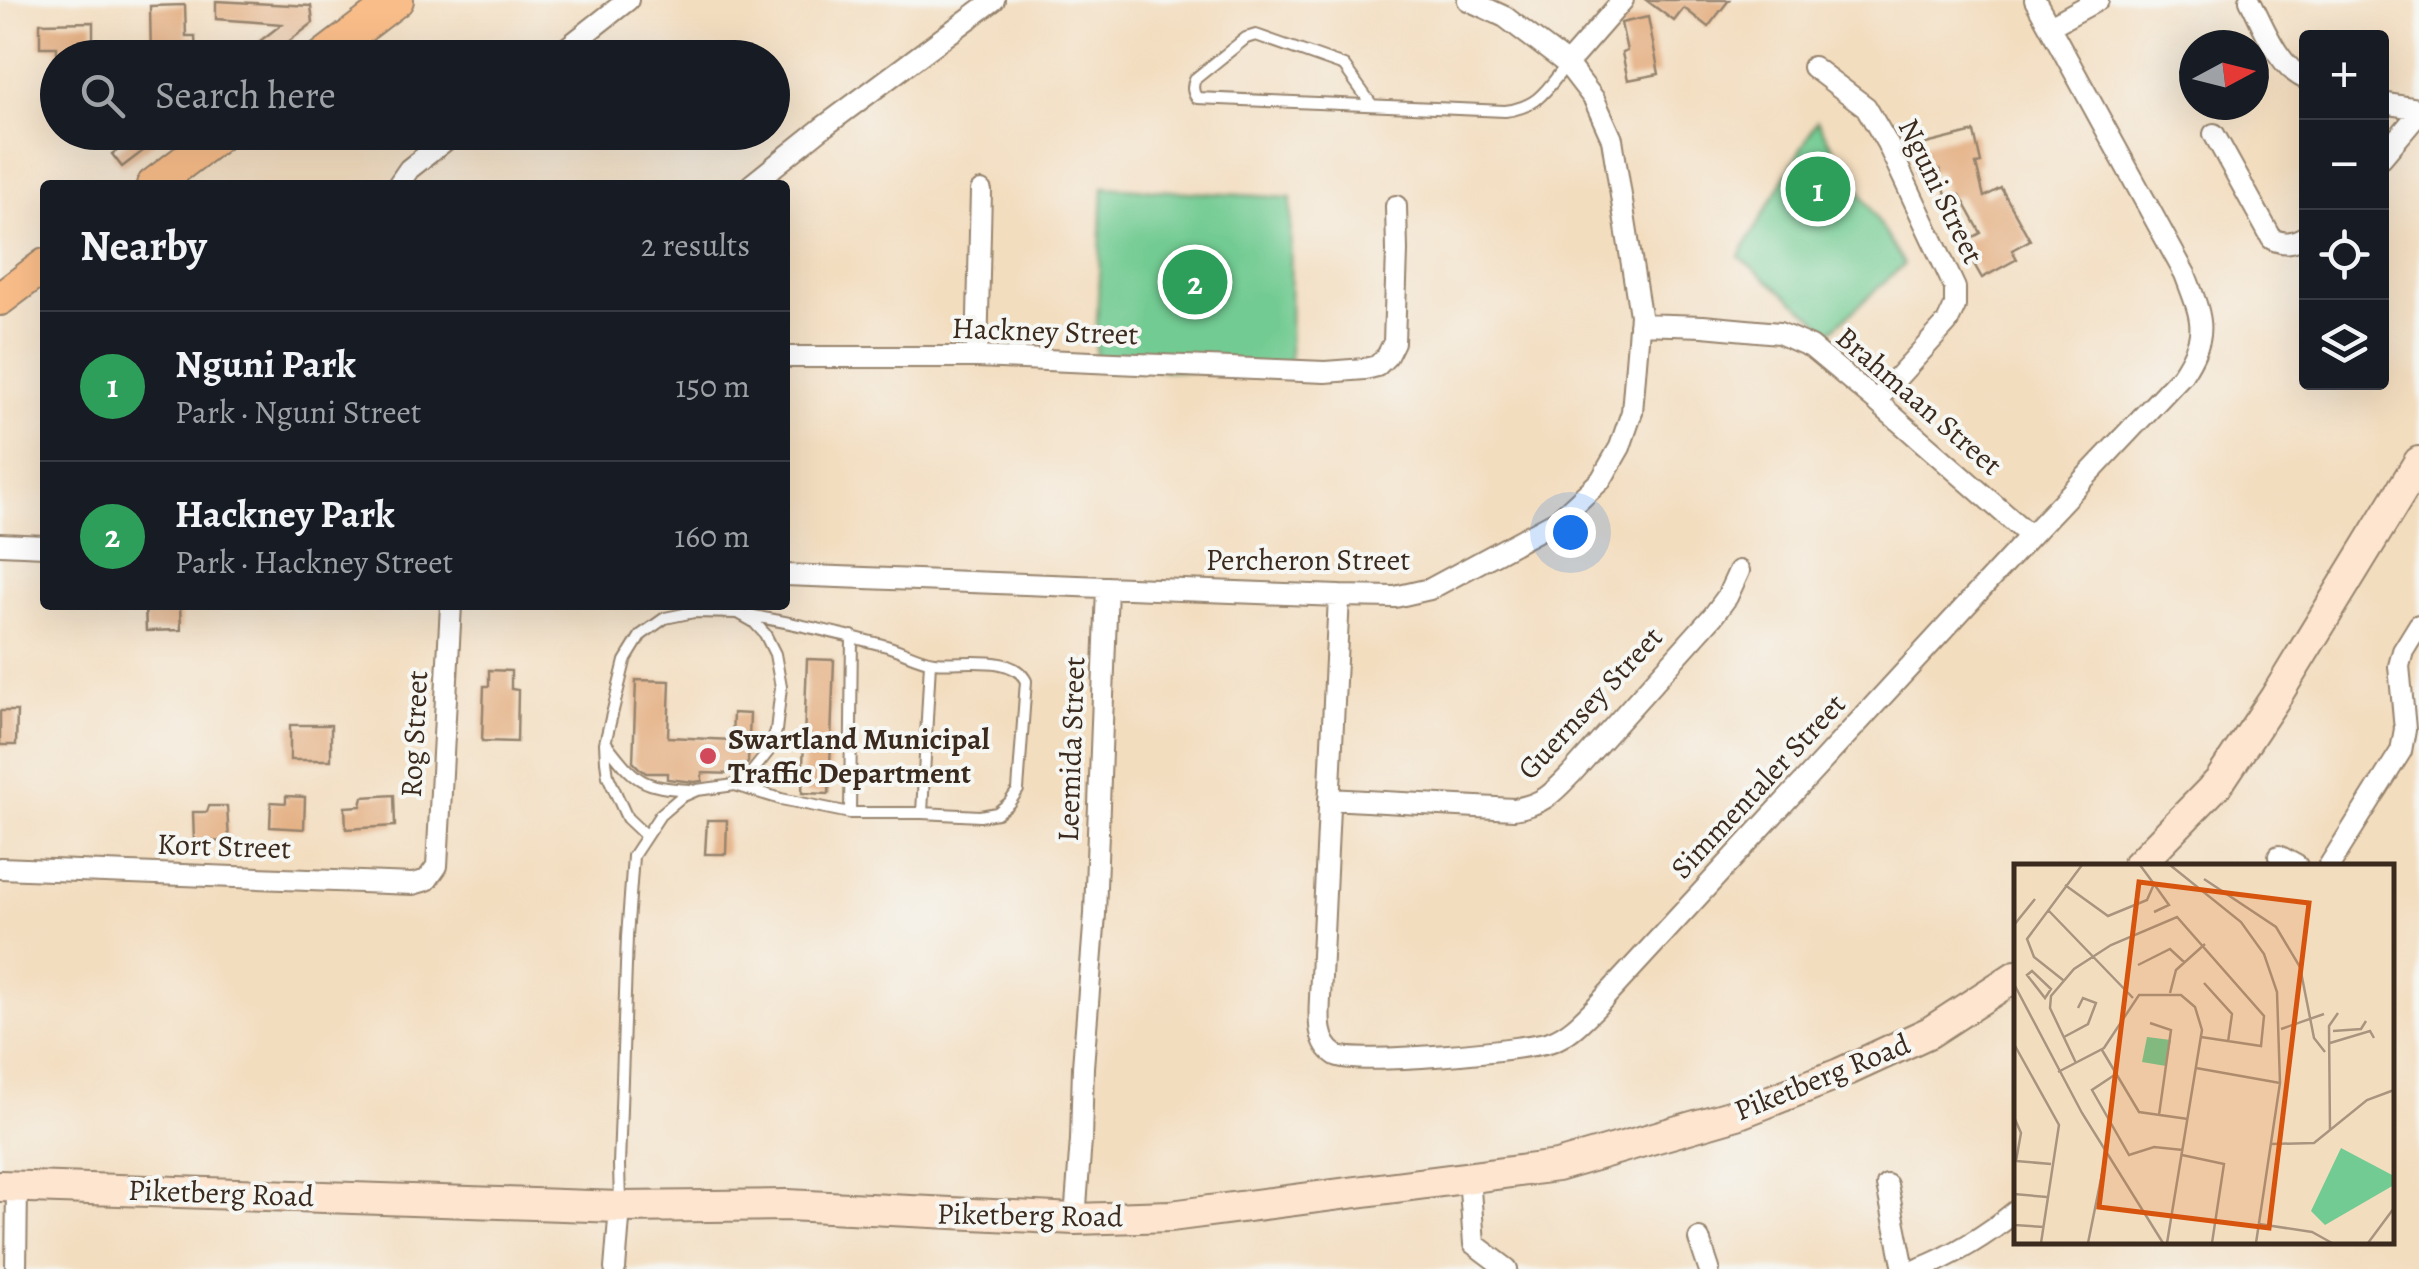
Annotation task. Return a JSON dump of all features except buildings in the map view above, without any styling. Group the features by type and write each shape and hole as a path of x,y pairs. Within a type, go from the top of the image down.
{"main road":[{"path":"345,40 396,0"},
{"path":"159,180 199,150"},
{"path":"0,299 40,269"}],"street":[{"path":"577,40 628,0"},
{"name":"Percheron Street","path":"790,575 1395,596 1430,589 1558,520 1601,480 1620,447 1632,412 1640,315 1612,139 1594,99 1566,64 1504,17 1468,0"},
{"path":"1566,64 1623,0"},
{"name":"Simmentaler Street","path":"1338,596 1319,1023 1326,1046 1345,1058 1382,1058 1524,1047 1555,1040 1596,1008 2182,376 2196,355 2202,336 2199,310 2185,274 2034,0"},
{"path":"2050,26 2098,0"},
{"path":"2250,0 2272,42 2299,76"},
{"path":"757,180 990,1"},
{"name":"Nguni Street","path":"1812,66 1866,107 1955,288 1955,306 1947,323 1876,401"},
{"path":"2389,105 2419,111 2389,149"},
{"path":"2214,134 2272,239 2282,244 2299,240"},
{"path":"401,180 433,150"},
{"path":"978,357 981,190"},
{"name":"Hackney Street","path":"790,357 978,357 1325,372 1378,366 1394,342 1396,206"},
{"name":"Brahmaan Street","path":"1639,324 1779,333 1811,347 2030,536"},
{"path":"2139,864 2219,782 2419,462"},
{"path":"0,544 40,546"},
{"name":"Guernsey Street","path":"1328,798 1514,809 1535,806 1574,772 1712,616 1727,597 1739,571"},
{"name":"Leemida Street","path":"1076,1220 1096,914 1108,587"},
{"name":"Rog Street","path":"437,866 451,610"},
{"path":"2330,864 2401,752 2405,729 2400,666 2403,651 2419,625"},
{"name":"Kort Street","path":"0,868 413,884 427,880 437,866"},
{"name":"Piketberg Road","path":"9,1186 620,1208 787,1205 1076,1220 1172,1216 1557,1166 1737,1114 1839,1074 1930,1032 2014,977"},
{"path":"1470,1176 1474,1244 1508,1269"},
{"path":"1887,1185 1904,1269"},
{"path":"9,1186 16,1269"},
{"path":"615,1269 620,1208"},
{"path":"1918,1269 1998,1227 2014,1213"},
{"path":"1699,1239 1709,1269"}],"lane":[{"path":"1372,106 1344,66 1256,36 1246,38 1193,84 1197,98 1372,106 1506,111 1530,106 1566,64"},
{"path":"606,742 631,776 662,788 735,786 850,813 980,816 997,813 1018,790 1026,681 1021,671 1005,664 930,662 852,636 738,613 694,612 665,618 646,630 622,668 606,742 608,776 616,796 627,818 646,836"},
{"path":"735,786 757,768 768,752 776,731 781,687 774,654 764,634 754,622 738,613"},
{"path":"850,813 852,636"},
{"path":"922,813 930,662"},
{"path":"620,1208 627,937 633,856 670,805 697,790"}],"green space":[{"path":"1817,121 1904,264 1831,331 1739,257"},
{"path":"1103,187 1291,198 1290,378 1095,366"}],"place":[{"name":"Nguni Park","path":"1818,189"},
{"name":"Hackney Park","path":"1195,282"},
{"name":"Swartland Municipal Traffic Department","path":"708,756"}]}
